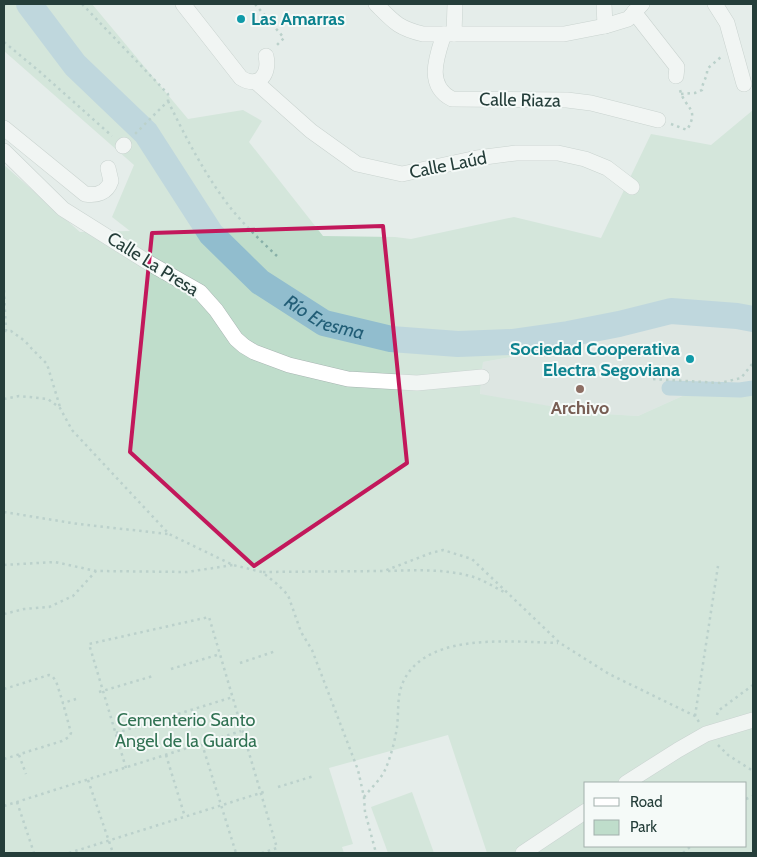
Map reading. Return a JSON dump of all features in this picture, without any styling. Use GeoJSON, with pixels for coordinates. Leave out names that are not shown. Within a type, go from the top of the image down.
{"type":"FeatureCollection","features":[{"type":"Feature","properties":{"kind":"street","name":"Calle Laúd"},"geometry":{"type":"LineString","coordinates":[[183,4],[241,78],[248,82],[256,82],[311,131],[357,164],[402,174],[516,152],[558,153],[586,159],[607,168],[632,188]]}},
{"type":"Feature","properties":{"kind":"street"},"geometry":{"type":"LineString","coordinates":[[376,4],[396,24],[411,31],[424,34],[564,34],[605,26],[628,18],[638,8],[677,67],[676,76]]}},
{"type":"Feature","properties":{"kind":"street","name":"Calle Riaza"},"geometry":{"type":"LineString","coordinates":[[455,4],[449,34],[437,55],[435,73],[436,82],[440,89],[452,99],[567,100],[591,103],[661,121]]}},
{"type":"Feature","properties":{"kind":"street"},"geometry":{"type":"LineString","coordinates":[[604,4],[605,26]]}},
{"type":"Feature","properties":{"kind":"street"},"geometry":{"type":"LineString","coordinates":[[715,4],[727,23],[744,84]]}},
{"type":"Feature","properties":{"kind":"street"},"geometry":{"type":"LineString","coordinates":[[256,82],[266,72],[268,66],[266,56]]}},
{"type":"Feature","properties":{"kind":"street"},"geometry":{"type":"LineString","coordinates":[[4,128],[86,194],[92,195],[106,190],[111,181],[108,168]]}},
{"type":"Feature","properties":{"kind":"street","name":"Calle La Presa"},"geometry":{"type":"LineString","coordinates":[[4,150],[63,209],[149,263],[200,292],[216,310],[236,339],[254,352],[289,365],[348,378],[417,383],[482,377]]}},
{"type":"Feature","properties":{"kind":"street"},"geometry":{"type":"LineString","coordinates":[[628,782],[678,750],[710,733],[753,720]]}},
{"type":"Feature","properties":{"kind":"street"},"geometry":{"type":"LineString","coordinates":[[523,853],[584,812]]}},
{"type":"Feature","properties":{"kind":"path"},"geometry":{"type":"LineString","coordinates":[[82,4],[168,94],[168,101],[201,165],[222,196],[252,232],[277,256]]}},
{"type":"Feature","properties":{"kind":"path"},"geometry":{"type":"LineString","coordinates":[[255,4],[284,38],[266,56]]}},
{"type":"Feature","properties":{"kind":"path"},"geometry":{"type":"LineString","coordinates":[[4,42],[124,145],[168,101]]}},
{"type":"Feature","properties":{"kind":"path"},"geometry":{"type":"LineString","coordinates":[[681,94],[695,93],[702,90],[702,84],[707,78],[708,69],[734,47]]}},
{"type":"Feature","properties":{"kind":"path"},"geometry":{"type":"LineString","coordinates":[[661,121],[687,130],[692,122],[692,110],[681,94],[676,76]]}},
{"type":"Feature","properties":{"kind":"path"},"geometry":{"type":"LineString","coordinates":[[4,290],[5,331],[11,331],[26,340],[46,364],[60,408],[72,430],[169,534]]}},
{"type":"Feature","properties":{"kind":"path"},"geometry":{"type":"LineString","coordinates":[[653,379],[720,383],[741,378],[753,363]]}},
{"type":"Feature","properties":{"kind":"path"},"geometry":{"type":"LineString","coordinates":[[4,399],[19,396],[48,399],[60,408]]}},
{"type":"Feature","properties":{"kind":"path"},"geometry":{"type":"LineString","coordinates":[[4,512],[78,524],[169,534],[233,565],[262,572],[410,570],[450,572],[472,576],[508,594]]}},
{"type":"Feature","properties":{"kind":"path"},"geometry":{"type":"LineString","coordinates":[[384,571],[443,550],[472,559],[560,643],[608,674],[695,716],[728,755],[753,771]]}},
{"type":"Feature","properties":{"kind":"path"},"geometry":{"type":"LineString","coordinates":[[4,565],[55,562],[96,571],[186,572],[233,565]]}},
{"type":"Feature","properties":{"kind":"path"},"geometry":{"type":"LineString","coordinates":[[695,716],[718,566]]}},
{"type":"Feature","properties":{"kind":"path"},"geometry":{"type":"LineString","coordinates":[[4,614],[24,609],[48,607],[73,596],[96,571]]}},
{"type":"Feature","properties":{"kind":"path"},"geometry":{"type":"LineString","coordinates":[[262,572],[288,595],[302,632],[312,650],[358,770],[365,812],[376,853]]}},
{"type":"Feature","properties":{"kind":"path"},"geometry":{"type":"LineString","coordinates":[[126,768],[89,644],[209,617],[233,696],[241,732],[277,848],[262,853]]}},
{"type":"Feature","properties":{"kind":"path"},"geometry":{"type":"LineString","coordinates":[[364,797],[385,770],[396,733],[400,692],[406,674],[426,655],[451,646],[502,641],[560,643]]}},
{"type":"Feature","properties":{"kind":"path"},"geometry":{"type":"LineString","coordinates":[[240,663],[276,651]]}},
{"type":"Feature","properties":{"kind":"path"},"geometry":{"type":"LineString","coordinates":[[171,669],[220,654]]}},
{"type":"Feature","properties":{"kind":"path"},"geometry":{"type":"LineString","coordinates":[[224,668],[228,667]]}},
{"type":"Feature","properties":{"kind":"path"},"geometry":{"type":"LineString","coordinates":[[4,689],[48,675],[52,676],[56,681],[71,733],[69,737],[62,741],[4,759]]}},
{"type":"Feature","properties":{"kind":"path"},"geometry":{"type":"LineString","coordinates":[[99,692],[153,676]]}},
{"type":"Feature","properties":{"kind":"path"},"geometry":{"type":"LineString","coordinates":[[710,733],[718,711],[753,685]]}},
{"type":"Feature","properties":{"kind":"path"},"geometry":{"type":"LineString","coordinates":[[116,733],[233,696]]}},
{"type":"Feature","properties":{"kind":"path"},"geometry":{"type":"LineString","coordinates":[[63,703],[76,699]]}},
{"type":"Feature","properties":{"kind":"path"},"geometry":{"type":"LineString","coordinates":[[4,806],[241,732]]}},
{"type":"Feature","properties":{"kind":"path"},"geometry":{"type":"LineString","coordinates":[[202,744],[236,853]]}},
{"type":"Feature","properties":{"kind":"path"},"geometry":{"type":"LineString","coordinates":[[19,754],[26,774]]}},
{"type":"Feature","properties":{"kind":"path"},"geometry":{"type":"LineString","coordinates":[[166,755],[185,816]]}},
{"type":"Feature","properties":{"kind":"path"},"geometry":{"type":"LineString","coordinates":[[278,787],[314,776]]}},
{"type":"Feature","properties":{"kind":"path"},"geometry":{"type":"LineString","coordinates":[[88,780],[113,853]]}},
{"type":"Feature","properties":{"kind":"path"},"geometry":{"type":"LineString","coordinates":[[69,853],[266,791]]}},
{"type":"Feature","properties":{"kind":"path"},"geometry":{"type":"LineString","coordinates":[[17,802],[34,853]]}},
{"type":"Feature","properties":{"kind":"highlighted area"},"geometry":{"type":"Polygon","coordinates":[[[383,226],[407,463],[254,566],[130,452],[152,233],[383,226]]]}},
{"type":"Feature","properties":{"kind":"shaded area"},"geometry":{"type":"Polygon","coordinates":[[[703,320],[753,324],[753,384],[689,393],[638,416],[590,413],[480,395],[483,362],[568,347],[603,337],[658,327],[659,322],[675,323],[703,320]]]}},
{"type":"Feature","properties":{"kind":"green space","name":"Cementerio Santo Angel de la Guarda"},"geometry":{"type":"Polygon","coordinates":[[[4,4],[92,4],[188,119],[243,110],[262,121],[249,142],[323,236],[411,239],[514,217],[601,238],[651,134],[711,145],[753,110],[753,324],[708,320],[659,322],[658,327],[603,337],[568,347],[483,362],[480,394],[590,413],[638,416],[689,393],[753,384],[753,853],[487,853],[448,735],[329,768],[353,844],[342,847],[344,853],[4,853],[4,165],[80,232],[130,231],[112,217],[134,165],[4,51],[4,4]]]}},
{"type":"Feature","properties":{"kind":"green space"},"geometry":{"type":"Polygon","coordinates":[[[412,792],[434,853],[388,853],[371,807],[412,792]]]}},
{"type":"Feature","properties":{"kind":"waterway","name":"Río Eresma"},"geometry":{"type":"LineString","coordinates":[[29,4],[75,65],[146,133],[211,234],[260,282],[324,323],[391,339],[458,344],[512,342],[568,334],[671,311],[753,319]]}},
{"type":"Feature","properties":{"kind":"waterway"},"geometry":{"type":"LineString","coordinates":[[669,388],[740,390],[753,388]]}},
{"type":"Feature","properties":{"kind":"place","name":"Las Amarras"},"geometry":{"type":"Point","coordinates":[241,19]}},
{"type":"Feature","properties":{"kind":"place","name":"Sociedad Cooperativa Electra Segoviana"},"geometry":{"type":"Point","coordinates":[690,359]}},
{"type":"Feature","properties":{"kind":"place","name":"Archivo"},"geometry":{"type":"Point","coordinates":[580,389]}}]}
